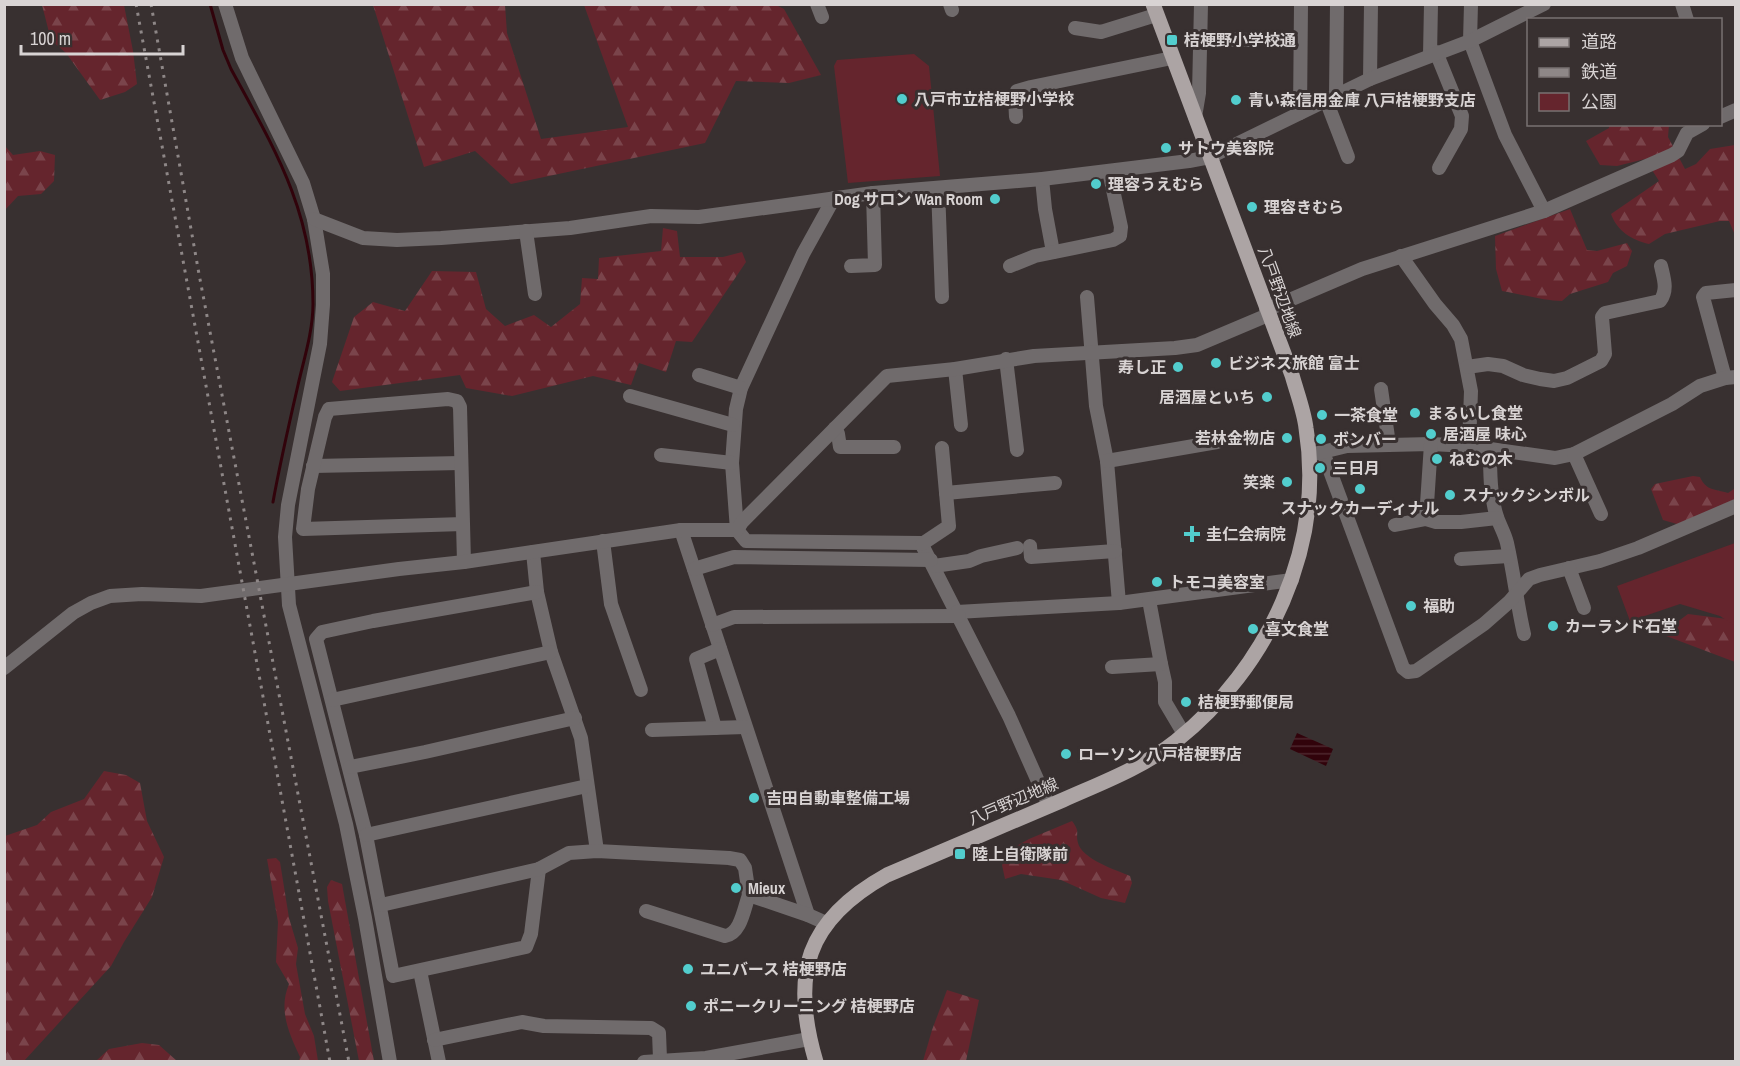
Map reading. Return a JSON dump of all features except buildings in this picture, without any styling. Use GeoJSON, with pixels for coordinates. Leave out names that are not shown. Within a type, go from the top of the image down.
{"type":"FeatureCollection","features":[{"type":"Feature","properties":{"kind":"main road","name":"八戸野辺地線"},"geometry":{"type":"LineString","coordinates":[[816,1062],[809,1039],[805,1010],[808,964],[826,923],[840,907],[861,890],[887,875],[1132,769],[1175,742],[1209,711],[1249,665],[1280,610],[1292,580],[1305,530],[1316,453],[1292,375],[1154,10]]}},
{"type":"Feature","properties":{"kind":"street"},"geometry":{"type":"LineString","coordinates":[[225,4],[242,58],[303,183],[314,219],[323,274],[320,344],[288,505],[285,537],[286,586],[346,824],[390,1062]]}},
{"type":"Feature","properties":{"kind":"street"},"geometry":{"type":"LineString","coordinates":[[1195,117],[1199,93],[1201,4]]}},
{"type":"Feature","properties":{"kind":"street"},"geometry":{"type":"LineString","coordinates":[[1300,113],[1301,4]]}},
{"type":"Feature","properties":{"kind":"street"},"geometry":{"type":"LineString","coordinates":[[1337,4],[1331,98],[1348,157]]}},
{"type":"Feature","properties":{"kind":"street"},"geometry":{"type":"LineString","coordinates":[[1370,79],[1371,4]]}},
{"type":"Feature","properties":{"kind":"street"},"geometry":{"type":"LineString","coordinates":[[1431,4],[1433,54],[1462,116],[1461,129],[1439,168]]}},
{"type":"Feature","properties":{"kind":"street"},"geometry":{"type":"LineString","coordinates":[[1471,4],[1470,41],[1505,135],[1544,211]]}},
{"type":"Feature","properties":{"kind":"street"},"geometry":{"type":"LineString","coordinates":[[314,219],[363,238],[397,240],[570,228],[651,216],[699,217],[873,193],[1042,179],[1210,157],[1370,79],[1470,41],[1523,10],[1544,4]]}},
{"type":"Feature","properties":{"kind":"street"},"geometry":{"type":"LineString","coordinates":[[1075,28],[1101,32],[1154,10]]}},
{"type":"Feature","properties":{"kind":"street"},"geometry":{"type":"LineString","coordinates":[[1200,39],[1253,40]]}},
{"type":"Feature","properties":{"kind":"street"},"geometry":{"type":"LineString","coordinates":[[1016,117],[1017,91],[1172,58]]}},
{"type":"Feature","properties":{"kind":"street"},"geometry":{"type":"LineString","coordinates":[[1722,116],[1736,110]]}},
{"type":"Feature","properties":{"kind":"street"},"geometry":{"type":"LineString","coordinates":[[737,530],[742,522],[887,376],[955,369],[1006,359],[1197,345],[1362,268],[1544,211],[1672,155],[1678,150],[1687,133],[1699,126]]}},
{"type":"Feature","properties":{"kind":"street"},"geometry":{"type":"LineString","coordinates":[[1010,266],[1035,256],[1113,240],[1120,236],[1109,171]]}},
{"type":"Feature","properties":{"kind":"street"},"geometry":{"type":"LineString","coordinates":[[1042,179],[1053,252]]}},
{"type":"Feature","properties":{"kind":"street"},"geometry":{"type":"LineString","coordinates":[[938,188],[942,297]]}},
{"type":"Feature","properties":{"kind":"street"},"geometry":{"type":"LineString","coordinates":[[851,266],[875,265],[873,193]]}},
{"type":"Feature","properties":{"kind":"street"},"geometry":{"type":"LineString","coordinates":[[834,198],[804,254],[741,388],[734,425],[732,463],[737,530],[746,541],[922,544],[949,526],[942,448]]}},
{"type":"Feature","properties":{"kind":"street"},"geometry":{"type":"LineString","coordinates":[[526,231],[535,294]]}},
{"type":"Feature","properties":{"kind":"street"},"geometry":{"type":"LineString","coordinates":[[1401,256],[1461,339],[1471,391],[1469,446]]}},
{"type":"Feature","properties":{"kind":"street"},"geometry":{"type":"LineString","coordinates":[[1467,367],[1488,364],[1503,366],[1523,375],[1554,381],[1567,378],[1601,361],[1605,354],[1602,317],[1605,313],[1660,301],[1664,295],[1665,283],[1662,266]]}},
{"type":"Feature","properties":{"kind":"street"},"geometry":{"type":"LineString","coordinates":[[1736,290],[1706,293],[1703,297],[1730,378],[1700,386],[1672,404],[1574,454],[1546,458],[1490,448],[1431,444],[1347,446],[1316,453],[1403,668],[1408,672],[1416,671],[1484,624],[1509,602],[1529,579],[1600,561],[1638,548],[1736,507]]}},
{"type":"Feature","properties":{"kind":"street"},"geometry":{"type":"LineString","coordinates":[[1087,297],[1096,406],[1107,461],[1119,603]]}},
{"type":"Feature","properties":{"kind":"street"},"geometry":{"type":"LineString","coordinates":[[1006,359],[1017,450]]}},
{"type":"Feature","properties":{"kind":"street"},"geometry":{"type":"LineString","coordinates":[[955,369],[961,425]]}},
{"type":"Feature","properties":{"kind":"street"},"geometry":{"type":"LineString","coordinates":[[699,375],[741,388]]}},
{"type":"Feature","properties":{"kind":"street"},"geometry":{"type":"LineString","coordinates":[[1381,389],[1389,444]]}},
{"type":"Feature","properties":{"kind":"street"},"geometry":{"type":"LineString","coordinates":[[630,396],[734,425]]}},
{"type":"Feature","properties":{"kind":"street"},"geometry":{"type":"LineString","coordinates":[[463,524],[303,529],[308,489],[328,409],[448,399],[457,401],[460,407],[464,562]]}},
{"type":"Feature","properties":{"kind":"street"},"geometry":{"type":"LineString","coordinates":[[835,428],[840,447],[894,447]]}},
{"type":"Feature","properties":{"kind":"street"},"geometry":{"type":"LineString","coordinates":[[1107,461],[1217,442]]}},
{"type":"Feature","properties":{"kind":"street"},"geometry":{"type":"LineString","coordinates":[[1426,519],[1431,444]]}},
{"type":"Feature","properties":{"kind":"street"},"geometry":{"type":"LineString","coordinates":[[1490,448],[1490,475],[1497,518],[1509,556],[1524,634]]}},
{"type":"Feature","properties":{"kind":"street"},"geometry":{"type":"LineString","coordinates":[[1574,454],[1601,514]]}},
{"type":"Feature","properties":{"kind":"street"},"geometry":{"type":"LineString","coordinates":[[661,455],[732,463]]}},
{"type":"Feature","properties":{"kind":"street"},"geometry":{"type":"LineString","coordinates":[[313,466],[461,463]]}},
{"type":"Feature","properties":{"kind":"street"},"geometry":{"type":"LineString","coordinates":[[946,493],[1055,483]]}},
{"type":"Feature","properties":{"kind":"street"},"geometry":{"type":"LineString","coordinates":[[1395,525],[1426,519],[1436,522],[1461,522],[1497,518]]}},
{"type":"Feature","properties":{"kind":"street"},"geometry":{"type":"LineString","coordinates":[[4,668],[73,613],[110,596],[142,594],[201,596],[464,562],[681,530],[737,530]]}},
{"type":"Feature","properties":{"kind":"street"},"geometry":{"type":"LineString","coordinates":[[681,530],[808,915]]}},
{"type":"Feature","properties":{"kind":"street"},"geometry":{"type":"LineString","coordinates":[[603,541],[611,604],[641,690]]}},
{"type":"Feature","properties":{"kind":"street"},"geometry":{"type":"LineString","coordinates":[[922,544],[1009,716],[1048,806]]}},
{"type":"Feature","properties":{"kind":"street"},"geometry":{"type":"LineString","coordinates":[[694,569],[734,557],[933,563],[969,561],[981,556],[1023,547],[1031,557],[1115,551]]}},
{"type":"Feature","properties":{"kind":"street"},"geometry":{"type":"LineString","coordinates":[[533,552],[537,592],[551,652],[581,738],[597,851]]}},
{"type":"Feature","properties":{"kind":"street"},"geometry":{"type":"LineString","coordinates":[[1461,559],[1509,556]]}},
{"type":"Feature","properties":{"kind":"street"},"geometry":{"type":"LineString","coordinates":[[1569,568],[1584,608]]}},
{"type":"Feature","properties":{"kind":"street"},"geometry":{"type":"LineString","coordinates":[[712,625],[734,617],[958,614],[1119,603],[1292,580]]}},
{"type":"Feature","properties":{"kind":"street"},"geometry":{"type":"LineString","coordinates":[[537,592],[432,609],[322,632],[316,639],[366,835],[393,976],[526,947],[531,933],[539,869]]}},
{"type":"Feature","properties":{"kind":"street"},"geometry":{"type":"LineString","coordinates":[[1149,600],[1165,682],[1165,702],[1184,734]]}},
{"type":"Feature","properties":{"kind":"street"},"geometry":{"type":"LineString","coordinates":[[715,728],[696,659],[720,649]]}},
{"type":"Feature","properties":{"kind":"street"},"geometry":{"type":"LineString","coordinates":[[332,700],[551,652]]}},
{"type":"Feature","properties":{"kind":"street"},"geometry":{"type":"LineString","coordinates":[[1112,667],[1161,664]]}},
{"type":"Feature","properties":{"kind":"street"},"geometry":{"type":"LineString","coordinates":[[350,767],[575,718]]}},
{"type":"Feature","properties":{"kind":"street"},"geometry":{"type":"LineString","coordinates":[[652,730],[745,727]]}},
{"type":"Feature","properties":{"kind":"street"},"geometry":{"type":"LineString","coordinates":[[366,835],[587,786]]}},
{"type":"Feature","properties":{"kind":"street"},"geometry":{"type":"LineString","coordinates":[[381,905],[539,869],[569,853],[597,851],[729,858],[740,860],[745,867],[749,895],[736,930],[731,935],[725,936],[646,911]]}},
{"type":"Feature","properties":{"kind":"street"},"geometry":{"type":"LineString","coordinates":[[749,895],[826,923]]}},
{"type":"Feature","properties":{"kind":"street"},"geometry":{"type":"LineString","coordinates":[[420,971],[439,1062]]}},
{"type":"Feature","properties":{"kind":"street"},"geometry":{"type":"LineString","coordinates":[[434,1040],[522,1022],[552,1026],[651,1028],[659,1033],[660,1059]]}},
{"type":"Feature","properties":{"kind":"street"},"geometry":{"type":"LineString","coordinates":[[644,1062],[660,1059],[706,1058],[809,1039]]}},
{"type":"Feature","properties":{"kind":"green space"},"geometry":{"type":"Polygon","coordinates":[[[42,5],[124,5],[137,84],[125,92],[100,100],[66,53],[51,40],[42,5]]]}},
{"type":"Feature","properties":{"kind":"green space"},"geometry":{"type":"Polygon","coordinates":[[[373,5],[505,5],[507,33],[541,139],[628,127],[584,5],[776,5],[784,9],[821,75],[789,83],[736,81],[705,143],[511,184],[475,151],[424,167],[373,5]]]}},
{"type":"Feature","properties":{"kind":"green space"},"geometry":{"type":"Polygon","coordinates":[[[914,54],[929,66],[940,176],[848,183],[834,66],[837,60],[914,54]]]}},
{"type":"Feature","properties":{"kind":"green space"},"geometry":{"type":"Polygon","coordinates":[[[1609,126],[1669,126],[1668,137],[1685,169],[1696,164],[1710,149],[1735,145],[1735,235],[1729,221],[1665,234],[1649,244],[1621,230],[1611,214],[1659,181],[1645,159],[1617,166],[1600,165],[1586,141],[1609,126]]]}},
{"type":"Feature","properties":{"kind":"green space"},"geometry":{"type":"Polygon","coordinates":[[[5,146],[13,155],[40,151],[55,155],[54,181],[41,194],[18,196],[5,210],[5,146]]]}},
{"type":"Feature","properties":{"kind":"green space"},"geometry":{"type":"Polygon","coordinates":[[[1570,209],[1587,250],[1597,251],[1627,243],[1632,251],[1627,266],[1613,273],[1608,282],[1570,294],[1562,301],[1502,291],[1496,269],[1495,236],[1570,209]]]}},
{"type":"Feature","properties":{"kind":"green space"},"geometry":{"type":"Polygon","coordinates":[[[663,228],[677,231],[680,257],[723,257],[742,252],[746,262],[692,342],[676,341],[666,372],[639,363],[631,385],[593,376],[512,396],[466,388],[460,375],[340,391],[332,382],[354,317],[373,302],[405,311],[432,271],[476,272],[486,309],[505,326],[534,315],[551,327],[580,304],[582,278],[598,279],[599,258],[661,251],[663,228]]]}},
{"type":"Feature","properties":{"kind":"green space"},"geometry":{"type":"Polygon","coordinates":[[[1693,476],[1700,477],[1708,487],[1728,493],[1734,489],[1735,485],[1735,502],[1727,507],[1677,524],[1663,520],[1651,489],[1655,484],[1693,476]]]}},
{"type":"Feature","properties":{"kind":"green space"},"geometry":{"type":"Polygon","coordinates":[[[1735,543],[1735,626],[1720,616],[1680,604],[1630,621],[1617,586],[1735,543]]]}},
{"type":"Feature","properties":{"kind":"green space"},"geometry":{"type":"Polygon","coordinates":[[[1688,614],[1735,620],[1735,662],[1661,634],[1688,614]]]}},
{"type":"Feature","properties":{"kind":"green space"},"geometry":{"type":"Polygon","coordinates":[[[104,771],[126,775],[140,783],[147,821],[164,857],[152,897],[111,966],[24,1061],[5,1061],[5,836],[37,825],[51,812],[84,799],[104,771]]]}},
{"type":"Feature","properties":{"kind":"green space"},"geometry":{"type":"Polygon","coordinates":[[[1072,821],[1077,830],[1078,843],[1086,854],[1130,876],[1132,883],[1125,903],[1101,898],[1061,880],[1021,874],[1005,879],[1002,865],[1013,848],[1072,821]]]}},
{"type":"Feature","properties":{"kind":"green space"},"geometry":{"type":"Polygon","coordinates":[[[276,858],[280,862],[289,918],[298,948],[296,964],[305,1014],[314,1036],[318,1061],[299,1061],[300,1057],[286,1021],[285,1003],[289,984],[276,962],[278,922],[267,859],[276,858]]]}},
{"type":"Feature","properties":{"kind":"green space"},"geometry":{"type":"Polygon","coordinates":[[[331,880],[342,884],[374,1061],[359,1061],[328,901],[327,887],[331,880]]]}},
{"type":"Feature","properties":{"kind":"green space"},"geometry":{"type":"Polygon","coordinates":[[[947,990],[979,1000],[966,1061],[923,1061],[932,1030],[947,990]]]}},
{"type":"Feature","properties":{"kind":"green space"},"geometry":{"type":"Polygon","coordinates":[[[142,1043],[159,1045],[177,1061],[96,1061],[109,1049],[142,1043]]]}},
{"type":"Feature","properties":{"kind":"shaded area"},"geometry":{"type":"Polygon","coordinates":[[[1297,733],[1333,749],[1326,766],[1290,749],[1297,733]]]}},
{"type":"Feature","properties":{"kind":"waterway"},"geometry":{"type":"LineString","coordinates":[[210,4],[231,69],[288,181],[306,239],[311,270],[313,314],[310,335],[273,502]]}},
{"type":"Feature","properties":{"kind":"railway"},"geometry":{"type":"LineString","coordinates":[[136,4],[330,1062]]}},
{"type":"Feature","properties":{"kind":"railway"},"geometry":{"type":"LineString","coordinates":[[151,4],[199,274],[349,1062]]}},
{"type":"Feature","properties":{"kind":"place","name":"桔梗野小学校通"},"geometry":{"type":"Point","coordinates":[1172,40]}},
{"type":"Feature","properties":{"kind":"place","name":"八戸市立桔梗野小学校"},"geometry":{"type":"Point","coordinates":[902,99]}},
{"type":"Feature","properties":{"kind":"place","name":"青い森信用金庫 八戸桔梗野支店"},"geometry":{"type":"Point","coordinates":[1236,100]}},
{"type":"Feature","properties":{"kind":"place","name":"サトウ美容院"},"geometry":{"type":"Point","coordinates":[1166,148]}},
{"type":"Feature","properties":{"kind":"place","name":"理容うえむら"},"geometry":{"type":"Point","coordinates":[1096,184]}},
{"type":"Feature","properties":{"kind":"place","name":"Dog サロン Wan Room"},"geometry":{"type":"Point","coordinates":[995,199]}},
{"type":"Feature","properties":{"kind":"place","name":"理容きむら"},"geometry":{"type":"Point","coordinates":[1252,207]}},
{"type":"Feature","properties":{"kind":"place","name":"ビジネス旅館 富士"},"geometry":{"type":"Point","coordinates":[1216,363]}},
{"type":"Feature","properties":{"kind":"place","name":"寿し正"},"geometry":{"type":"Point","coordinates":[1178,367]}},
{"type":"Feature","properties":{"kind":"place","name":"居酒屋といち"},"geometry":{"type":"Point","coordinates":[1267,397]}},
{"type":"Feature","properties":{"kind":"place","name":"まるいし食堂"},"geometry":{"type":"Point","coordinates":[1415,413]}},
{"type":"Feature","properties":{"kind":"place","name":"一茶食堂"},"geometry":{"type":"Point","coordinates":[1322,415]}},
{"type":"Feature","properties":{"kind":"place","name":"居酒屋 味心"},"geometry":{"type":"Point","coordinates":[1431,434]}},
{"type":"Feature","properties":{"kind":"place","name":"若林金物店"},"geometry":{"type":"Point","coordinates":[1287,438]}},
{"type":"Feature","properties":{"kind":"place","name":"ボンバー"},"geometry":{"type":"Point","coordinates":[1321,439]}},
{"type":"Feature","properties":{"kind":"place","name":"ねむの木"},"geometry":{"type":"Point","coordinates":[1437,459]}},
{"type":"Feature","properties":{"kind":"place","name":"三日月"},"geometry":{"type":"Point","coordinates":[1320,468]}},
{"type":"Feature","properties":{"kind":"place","name":"笑楽"},"geometry":{"type":"Point","coordinates":[1287,482]}},
{"type":"Feature","properties":{"kind":"place","name":"スナックカーディナル"},"geometry":{"type":"Point","coordinates":[1360,489]}},
{"type":"Feature","properties":{"kind":"place","name":"スナックシンボル"},"geometry":{"type":"Point","coordinates":[1450,495]}},
{"type":"Feature","properties":{"kind":"place","name":"圭仁会病院"},"geometry":{"type":"Point","coordinates":[1192,534]}},
{"type":"Feature","properties":{"kind":"place","name":"トモコ美容室"},"geometry":{"type":"Point","coordinates":[1157,582]}},
{"type":"Feature","properties":{"kind":"place","name":"福助"},"geometry":{"type":"Point","coordinates":[1411,606]}},
{"type":"Feature","properties":{"kind":"place","name":"カーランド石堂"},"geometry":{"type":"Point","coordinates":[1553,626]}},
{"type":"Feature","properties":{"kind":"place","name":"喜文食堂"},"geometry":{"type":"Point","coordinates":[1253,629]}},
{"type":"Feature","properties":{"kind":"place","name":"桔梗野郵便局"},"geometry":{"type":"Point","coordinates":[1186,702]}},
{"type":"Feature","properties":{"kind":"place","name":"ローソン 八戸桔梗野店"},"geometry":{"type":"Point","coordinates":[1066,754]}},
{"type":"Feature","properties":{"kind":"place","name":"吉田自動車整備工場"},"geometry":{"type":"Point","coordinates":[754,798]}},
{"type":"Feature","properties":{"kind":"place","name":"陸上自衛隊前"},"geometry":{"type":"Point","coordinates":[960,854]}},
{"type":"Feature","properties":{"kind":"place","name":"Mieux"},"geometry":{"type":"Point","coordinates":[736,888]}},
{"type":"Feature","properties":{"kind":"place","name":"ユニバース 桔梗野店"},"geometry":{"type":"Point","coordinates":[688,969]}},
{"type":"Feature","properties":{"kind":"place","name":"ポニークリーニング 桔梗野店"},"geometry":{"type":"Point","coordinates":[691,1006]}}]}
